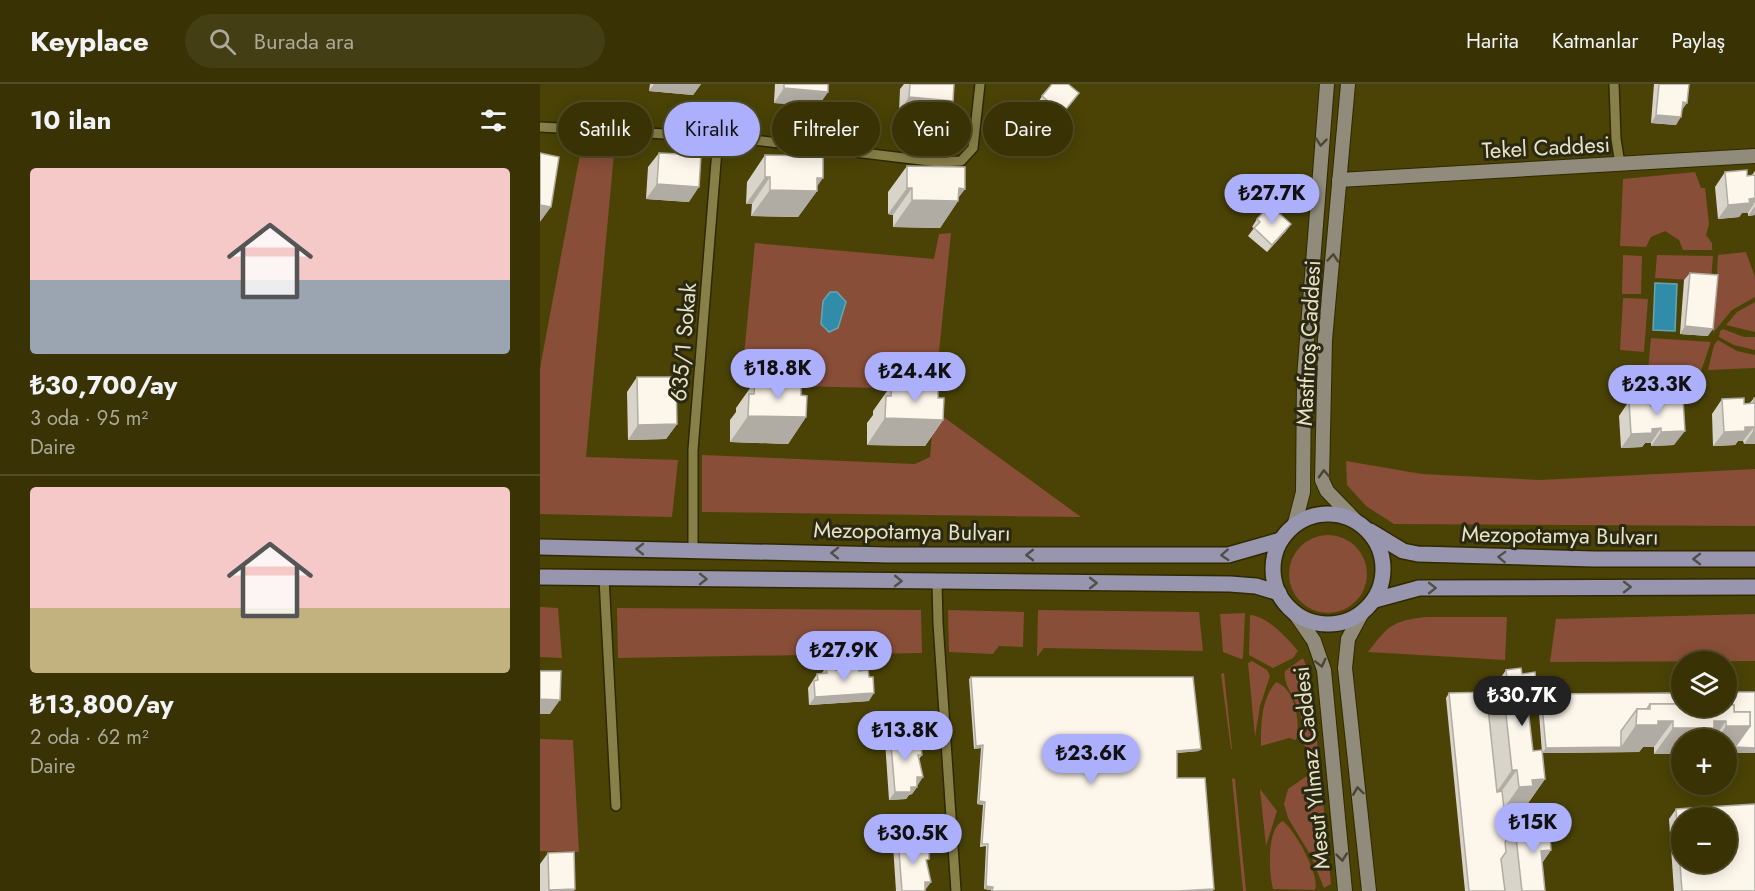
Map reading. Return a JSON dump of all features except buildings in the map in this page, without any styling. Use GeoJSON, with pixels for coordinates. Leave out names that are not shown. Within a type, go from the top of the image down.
{"type":"FeatureCollection","features":[{"type":"Feature","properties":{"kind":"main road","name":"Mastfıroş Caddesi"},"geometry":{"type":"LineString","coordinates":[[1295,524],[1303,492],[1304,378],[1327,84]]}},
{"type":"Feature","properties":{"kind":"main road","name":"Mastfıroş Caddesi"},"geometry":{"type":"LineString","coordinates":[[1348,84],[1325,340],[1322,480],[1327,491],[1355,520]]}},
{"type":"Feature","properties":{"kind":"main road","name":"Tekel Caddesi"},"geometry":{"type":"LineString","coordinates":[[1340,180],[1755,156]]}},
{"type":"Feature","properties":{"kind":"main road"},"geometry":{"type":"LineString","coordinates":[[1325,513],[1340,514],[1355,520],[1370,531],[1380,547],[1384,565],[1382,583],[1375,600],[1362,613],[1346,621],[1328,624],[1310,621],[1294,612],[1279,593],[1272,566],[1281,540],[1295,524],[1309,516],[1325,513]]}},
{"type":"Feature","properties":{"kind":"main road","name":"Mezopotamya Bulvarı"},"geometry":{"type":"LineString","coordinates":[[1370,531],[1403,551],[1418,554],[1594,559],[1755,558]]}},
{"type":"Feature","properties":{"kind":"main road","name":"Mezopotamya Bulvarı"},"geometry":{"type":"LineString","coordinates":[[540,547],[888,555],[1228,555],[1281,540]]}},
{"type":"Feature","properties":{"kind":"main road"},"geometry":{"type":"LineString","coordinates":[[540,577],[1230,584],[1256,586],[1279,593]]}},
{"type":"Feature","properties":{"kind":"main road"},"geometry":{"type":"LineString","coordinates":[[1375,600],[1419,588],[1755,587]]}},
{"type":"Feature","properties":{"kind":"main road","name":"Mesut Yılmaz Caddesi"},"geometry":{"type":"LineString","coordinates":[[1294,612],[1314,641],[1324,670],[1345,891]]}},
{"type":"Feature","properties":{"kind":"main road","name":"Mesut Yılmaz Caddesi"},"geometry":{"type":"LineString","coordinates":[[1362,613],[1348,639],[1345,668],[1369,891]]}},
{"type":"Feature","properties":{"kind":"street"},"geometry":{"type":"LineString","coordinates":[[760,142],[938,162],[962,161],[973,147],[980,84]]}},
{"type":"Feature","properties":{"kind":"street"},"geometry":{"type":"LineString","coordinates":[[1614,84],[1616,139],[1620,164]]}},
{"type":"Feature","properties":{"kind":"street"},"geometry":{"type":"LineString","coordinates":[[540,127],[664,134]]}},
{"type":"Feature","properties":{"kind":"street","name":"635/1 Sokak"},"geometry":{"type":"LineString","coordinates":[[693,550],[693,450],[716,156]]}},
{"type":"Feature","properties":{"kind":"street"},"geometry":{"type":"LineString","coordinates":[[604,578],[616,806]]}},
{"type":"Feature","properties":{"kind":"street"},"geometry":{"type":"LineString","coordinates":[[937,582],[956,891]]}},
{"type":"Feature","properties":{"kind":"shaded area"},"geometry":{"type":"Polygon","coordinates":[[[580,156],[614,156],[586,457],[678,460],[672,517],[540,514],[540,368],[580,156]]]}},
{"type":"Feature","properties":{"kind":"shaded area"},"geometry":{"type":"Polygon","coordinates":[[[1695,172],[1701,188],[1705,188],[1709,224],[1706,235],[1712,243],[1712,250],[1683,250],[1679,240],[1665,231],[1651,237],[1646,247],[1620,246],[1623,179],[1695,172]]]}},
{"type":"Feature","properties":{"kind":"shaded area"},"geometry":{"type":"Polygon","coordinates":[[[951,233],[934,402],[921,389],[748,385],[742,375],[755,243],[934,259],[939,234],[951,233]]]}},
{"type":"Feature","properties":{"kind":"shaded area"},"geometry":{"type":"Polygon","coordinates":[[[1746,252],[1755,277],[1755,297],[1732,310],[1713,333],[1718,255],[1746,252]]]}},
{"type":"Feature","properties":{"kind":"shaded area"},"geometry":{"type":"Polygon","coordinates":[[[1623,255],[1642,256],[1641,294],[1622,294],[1623,255]]]}},
{"type":"Feature","properties":{"kind":"shaded area"},"geometry":{"type":"Polygon","coordinates":[[[1657,255],[1713,256],[1711,281],[1655,278],[1657,255]]]}},
{"type":"Feature","properties":{"kind":"shaded area"},"geometry":{"type":"Polygon","coordinates":[[[1623,298],[1648,299],[1644,352],[1620,350],[1623,298]]]}},
{"type":"Feature","properties":{"kind":"shaded area"},"geometry":{"type":"Polygon","coordinates":[[[1755,302],[1755,332],[1726,325],[1737,312],[1755,302]]]}},
{"type":"Feature","properties":{"kind":"shaded area"},"geometry":{"type":"Polygon","coordinates":[[[1723,329],[1744,337],[1755,337],[1755,350],[1734,345],[1719,337],[1723,329]]]}},
{"type":"Feature","properties":{"kind":"shaded area"},"geometry":{"type":"Polygon","coordinates":[[[1651,338],[1711,342],[1701,371],[1648,371],[1651,338]]]}},
{"type":"Feature","properties":{"kind":"shaded area"},"geometry":{"type":"Polygon","coordinates":[[[1718,340],[1737,351],[1755,355],[1755,368],[1708,370],[1714,345],[1718,340]]]}},
{"type":"Feature","properties":{"kind":"shaded area"},"geometry":{"type":"Polygon","coordinates":[[[934,410],[1081,517],[702,512],[702,455],[915,464],[930,457],[934,410]]]}},
{"type":"Feature","properties":{"kind":"shaded area"},"geometry":{"type":"Polygon","coordinates":[[[1346,461],[1422,474],[1540,480],[1755,469],[1755,526],[1394,524],[1366,506],[1347,485],[1346,461]]]}},
{"type":"Feature","properties":{"kind":"shaded area"},"geometry":{"type":"Polygon","coordinates":[[[1328,535],[1343,538],[1360,552],[1367,574],[1364,589],[1350,606],[1328,613],[1313,610],[1296,596],[1289,574],[1292,559],[1306,542],[1328,535]]]}},
{"type":"Feature","properties":{"kind":"shaded area"},"geometry":{"type":"Polygon","coordinates":[[[540,607],[558,608],[562,658],[540,657],[540,607]]]}},
{"type":"Feature","properties":{"kind":"shaded area"},"geometry":{"type":"Polygon","coordinates":[[[617,608],[921,610],[922,653],[618,658],[617,608]]]}},
{"type":"Feature","properties":{"kind":"shaded area"},"geometry":{"type":"Polygon","coordinates":[[[948,610],[1024,612],[1023,647],[999,646],[993,654],[949,652],[948,610]]]}},
{"type":"Feature","properties":{"kind":"shaded area"},"geometry":{"type":"Polygon","coordinates":[[[1038,610],[1199,612],[1203,651],[1044,648],[1037,657],[1038,610]]]}},
{"type":"Feature","properties":{"kind":"shaded area"},"geometry":{"type":"Polygon","coordinates":[[[1245,613],[1243,658],[1241,659],[1223,652],[1220,614],[1245,613]]]}},
{"type":"Feature","properties":{"kind":"shaded area"},"geometry":{"type":"Polygon","coordinates":[[[1755,614],[1755,661],[1737,661],[1737,651],[1671,651],[1671,661],[1550,662],[1556,619],[1755,614]]]}},
{"type":"Feature","properties":{"kind":"shaded area"},"geometry":{"type":"Polygon","coordinates":[[[1250,615],[1270,623],[1282,634],[1298,651],[1293,658],[1273,668],[1249,655],[1250,615]]]}},
{"type":"Feature","properties":{"kind":"shaded area"},"geometry":{"type":"Polygon","coordinates":[[[1426,617],[1507,617],[1505,660],[1368,652],[1392,626],[1406,620],[1426,617]]]}},
{"type":"Feature","properties":{"kind":"shaded area"},"geometry":{"type":"Polygon","coordinates":[[[1303,658],[1309,673],[1318,749],[1309,750],[1301,742],[1302,720],[1285,678],[1285,671],[1303,658]]]}},
{"type":"Feature","properties":{"kind":"shaded area"},"geometry":{"type":"Polygon","coordinates":[[[1252,661],[1267,670],[1270,676],[1260,706],[1255,737],[1248,663],[1252,661]]]}},
{"type":"Feature","properties":{"kind":"shaded area"},"geometry":{"type":"Polygon","coordinates":[[[1224,673],[1232,749],[1221,674],[1224,673]]]}},
{"type":"Feature","properties":{"kind":"shaded area"},"geometry":{"type":"Polygon","coordinates":[[[1276,682],[1282,685],[1291,697],[1298,721],[1297,736],[1296,740],[1289,738],[1261,746],[1265,704],[1276,682]]]}},
{"type":"Feature","properties":{"kind":"shaded area"},"geometry":{"type":"Polygon","coordinates":[[[540,739],[573,740],[579,852],[540,851],[540,739]]]}},
{"type":"Feature","properties":{"kind":"shaded area"},"geometry":{"type":"Polygon","coordinates":[[[1320,770],[1331,884],[1324,888],[1311,856],[1288,818],[1284,804],[1288,789],[1314,771],[1320,770]]]}},
{"type":"Feature","properties":{"kind":"shaded area"},"geometry":{"type":"Polygon","coordinates":[[[1232,778],[1235,779],[1246,891],[1243,891],[1232,778]]]}},
{"type":"Feature","properties":{"kind":"shaded area"},"geometry":{"type":"Polygon","coordinates":[[[1260,789],[1277,811],[1266,846],[1260,789]]]}},
{"type":"Feature","properties":{"kind":"shaded area"},"geometry":{"type":"Polygon","coordinates":[[[1283,821],[1306,854],[1314,874],[1315,890],[1273,889],[1270,873],[1271,842],[1278,825],[1283,821]]]}},
{"type":"Feature","properties":{"kind":"water"},"geometry":{"type":"Polygon","coordinates":[[[1655,283],[1677,284],[1675,331],[1653,330],[1655,283]]]}},
{"type":"Feature","properties":{"kind":"water"},"geometry":{"type":"Polygon","coordinates":[[[830,292],[837,292],[846,302],[838,328],[829,332],[821,324],[823,301],[830,292]]]}}]}
